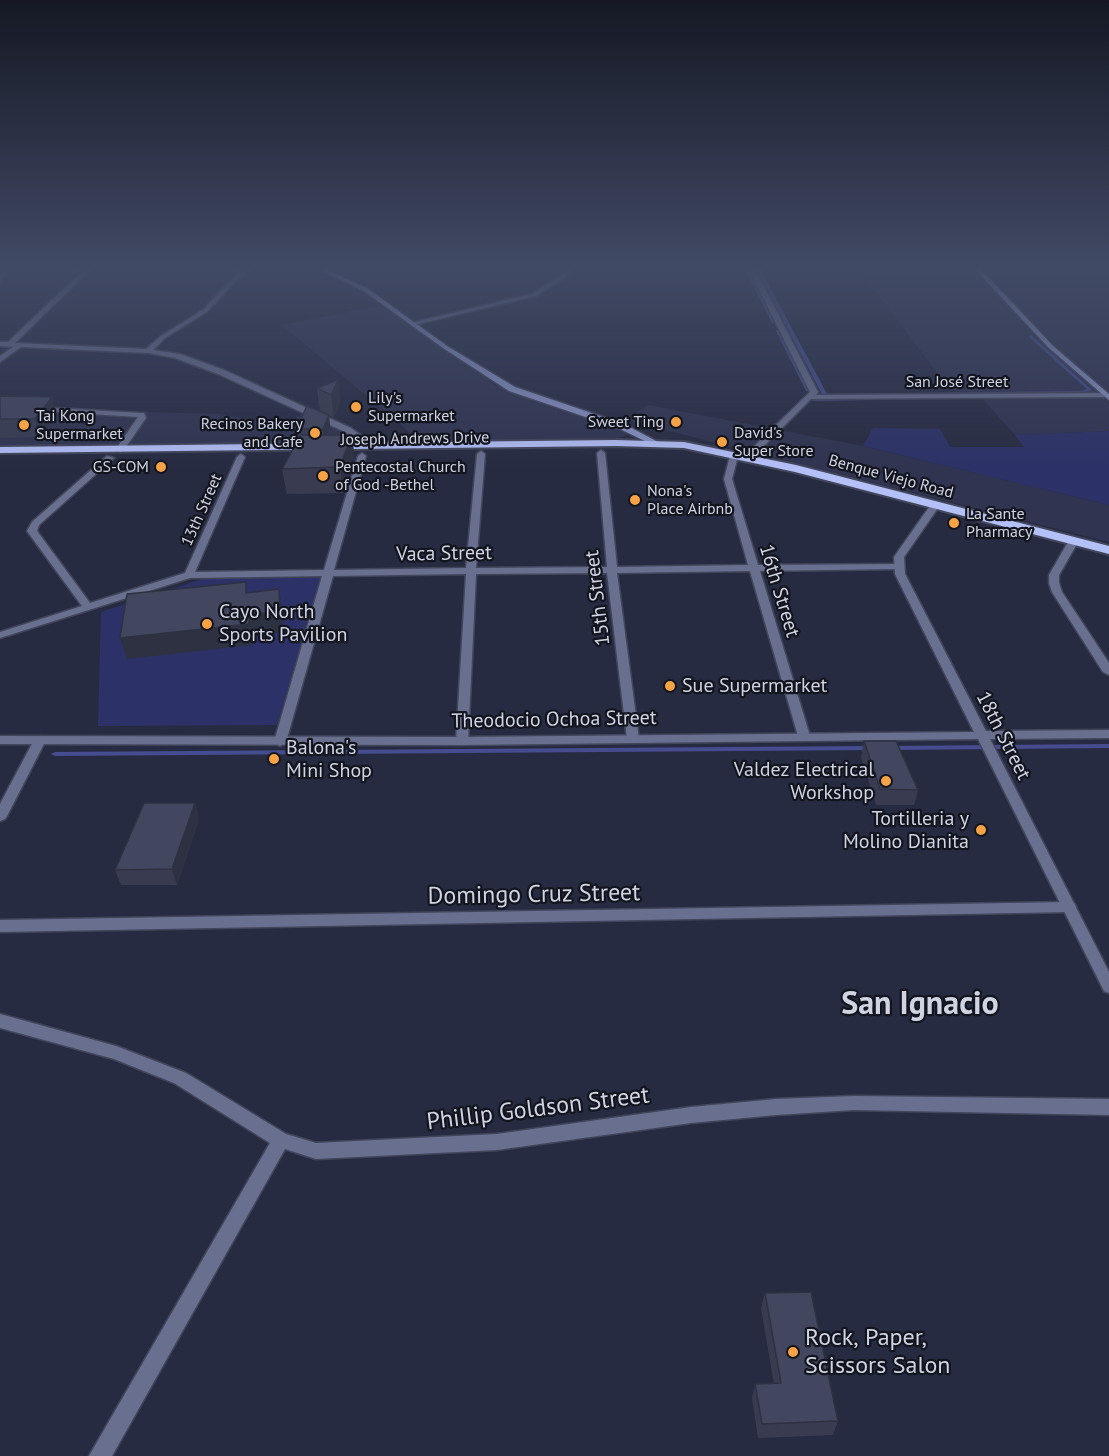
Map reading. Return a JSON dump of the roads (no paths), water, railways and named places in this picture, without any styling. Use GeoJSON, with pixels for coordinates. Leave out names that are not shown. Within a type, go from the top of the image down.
{"type":"FeatureCollection","features":[{"type":"Feature","properties":{"kind":"highway","name":"Joseph Andrews Drive"},"geometry":{"type":"LineString","coordinates":[[0,459],[241,457],[363,451],[656,443]]}},
{"type":"Feature","properties":{"kind":"highway","name":"Benque Viejo Road"},"geometry":{"type":"LineString","coordinates":[[656,443],[690,446],[734,456],[1109,550]]}},
{"type":"Feature","properties":{"kind":"highway","name":"Joseph Andrews Drive"},"geometry":{"type":"LineString","coordinates":[[0,450],[120,449],[734,456]]}},
{"type":"Feature","properties":{"kind":"main road","name":"Benque Viejo Road"},"geometry":{"type":"LineString","coordinates":[[428,333],[488,376],[512,389],[621,426],[656,443]]}},
{"type":"Feature","properties":{"kind":"main road"},"geometry":{"type":"LineString","coordinates":[[1038,333],[1107,397]]}},
{"type":"Feature","properties":{"kind":"street"},"geometry":{"type":"LineString","coordinates":[[4,345],[17,333]]}},
{"type":"Feature","properties":{"kind":"street"},"geometry":{"type":"LineString","coordinates":[[148,351],[168,333]]}},
{"type":"Feature","properties":{"kind":"street"},"geometry":{"type":"LineString","coordinates":[[734,456],[811,397],[813,387],[785,333]]}},
{"type":"Feature","properties":{"kind":"street"},"geometry":{"type":"LineString","coordinates":[[4,345],[148,351],[177,356],[221,372],[348,430],[360,439],[363,451],[280,742]]}},
{"type":"Feature","properties":{"kind":"street"},"geometry":{"type":"LineString","coordinates":[[0,360],[18,346]]}},
{"type":"Feature","properties":{"kind":"street","name":"San José Street"},"geometry":{"type":"LineString","coordinates":[[811,397],[1107,397]]}},
{"type":"Feature","properties":{"kind":"street"},"geometry":{"type":"LineString","coordinates":[[34,409],[141,415],[142,418],[120,449]]}},
{"type":"Feature","properties":{"kind":"street","name":"15th Street"},"geometry":{"type":"LineString","coordinates":[[601,453],[612,569],[633,739]]}},
{"type":"Feature","properties":{"kind":"street"},"geometry":{"type":"LineString","coordinates":[[462,741],[471,572],[481,454]]}},
{"type":"Feature","properties":{"kind":"street","name":"16th Street"},"geometry":{"type":"LineString","coordinates":[[734,456],[728,478],[804,736]]}},
{"type":"Feature","properties":{"kind":"street","name":"13th Street"},"geometry":{"type":"LineString","coordinates":[[189,575],[241,457]]}},
{"type":"Feature","properties":{"kind":"street"},"geometry":{"type":"LineString","coordinates":[[87,606],[32,531],[35,524],[110,458]]}},
{"type":"Feature","properties":{"kind":"street"},"geometry":{"type":"LineString","coordinates":[[898,566],[899,557],[935,506]]}},
{"type":"Feature","properties":{"kind":"street"},"geometry":{"type":"LineString","coordinates":[[1073,542],[1054,575],[1054,583],[1057,592],[1109,672]]}},
{"type":"Feature","properties":{"kind":"street","name":"Vaca Street"},"geometry":{"type":"LineString","coordinates":[[0,635],[189,575],[898,566]]}},
{"type":"Feature","properties":{"kind":"street","name":"18th Street"},"geometry":{"type":"LineString","coordinates":[[898,566],[980,734],[1109,987]]}},
{"type":"Feature","properties":{"kind":"street","name":"Theodocio Ochoa Street"},"geometry":{"type":"LineString","coordinates":[[0,741],[462,741],[1109,734]]}},
{"type":"Feature","properties":{"kind":"street"},"geometry":{"type":"LineString","coordinates":[[0,816],[40,740]]}},
{"type":"Feature","properties":{"kind":"street","name":"Domingo Cruz Street"},"geometry":{"type":"LineString","coordinates":[[0,927],[1069,907]]}},
{"type":"Feature","properties":{"kind":"street","name":"Phillip Goldson Street"},"geometry":{"type":"LineString","coordinates":[[0,1021],[116,1053],[180,1078],[281,1140],[316,1151],[365,1151],[497,1142],[691,1115],[776,1107],[854,1103],[1109,1107]]}},
{"type":"Feature","properties":{"kind":"street"},"geometry":{"type":"LineString","coordinates":[[100,1456],[281,1140]]}},
{"type":"Feature","properties":{"kind":"waterway"},"geometry":{"type":"LineString","coordinates":[[779,333],[808,391]]}},
{"type":"Feature","properties":{"kind":"waterway"},"geometry":{"type":"LineString","coordinates":[[792,333],[825,395],[1082,392],[1090,390],[1031,336]]}},
{"type":"Feature","properties":{"kind":"waterway"},"geometry":{"type":"LineString","coordinates":[[814,400],[866,399]]}},
{"type":"Feature","properties":{"kind":"waterway"},"geometry":{"type":"LineString","coordinates":[[889,748],[1109,746]]}},
{"type":"Feature","properties":{"kind":"waterway"},"geometry":{"type":"LineString","coordinates":[[55,754],[871,748]]}},
{"type":"Feature","properties":{"kind":"place","name":"Lily's Supermarket"},"geometry":{"type":"Point","coordinates":[356,407]}},
{"type":"Feature","properties":{"kind":"place","name":"Sweet Ting"},"geometry":{"type":"Point","coordinates":[676,422]}},
{"type":"Feature","properties":{"kind":"place","name":"Tai Kong Supermarket"},"geometry":{"type":"Point","coordinates":[24,425]}},
{"type":"Feature","properties":{"kind":"place","name":"Recinos Bakery and Cafe"},"geometry":{"type":"Point","coordinates":[315,433]}},
{"type":"Feature","properties":{"kind":"place","name":"David's Super Store"},"geometry":{"type":"Point","coordinates":[722,442]}},
{"type":"Feature","properties":{"kind":"place","name":"GS-COM"},"geometry":{"type":"Point","coordinates":[161,467]}},
{"type":"Feature","properties":{"kind":"place","name":"Pentecostal Church of God -Bethel"},"geometry":{"type":"Point","coordinates":[323,476]}},
{"type":"Feature","properties":{"kind":"place","name":"Nona's Place Airbnb"},"geometry":{"type":"Point","coordinates":[635,500]}},
{"type":"Feature","properties":{"kind":"place","name":"La Sante Pharmacy"},"geometry":{"type":"Point","coordinates":[954,523]}},
{"type":"Feature","properties":{"kind":"place","name":"Cayo North Sports Pavilion"},"geometry":{"type":"Point","coordinates":[207,624]}},
{"type":"Feature","properties":{"kind":"place","name":"Sue Supermarket"},"geometry":{"type":"Point","coordinates":[670,686]}},
{"type":"Feature","properties":{"kind":"place","name":"Balona's Mini Shop"},"geometry":{"type":"Point","coordinates":[274,759]}},
{"type":"Feature","properties":{"kind":"place","name":"Valdez Electrical Workshop"},"geometry":{"type":"Point","coordinates":[886,781]}},
{"type":"Feature","properties":{"kind":"place","name":"Tortilleria y Molino Dianita"},"geometry":{"type":"Point","coordinates":[981,830]}},
{"type":"Feature","properties":{"kind":"place","name":"Rock, Paper, Scissors Salon"},"geometry":{"type":"Point","coordinates":[793,1352]}},
{"type":"Feature","properties":{"kind":"district","name":"San Ignacio"},"geometry":{"type":"Point","coordinates":[920,1005]}}]}
